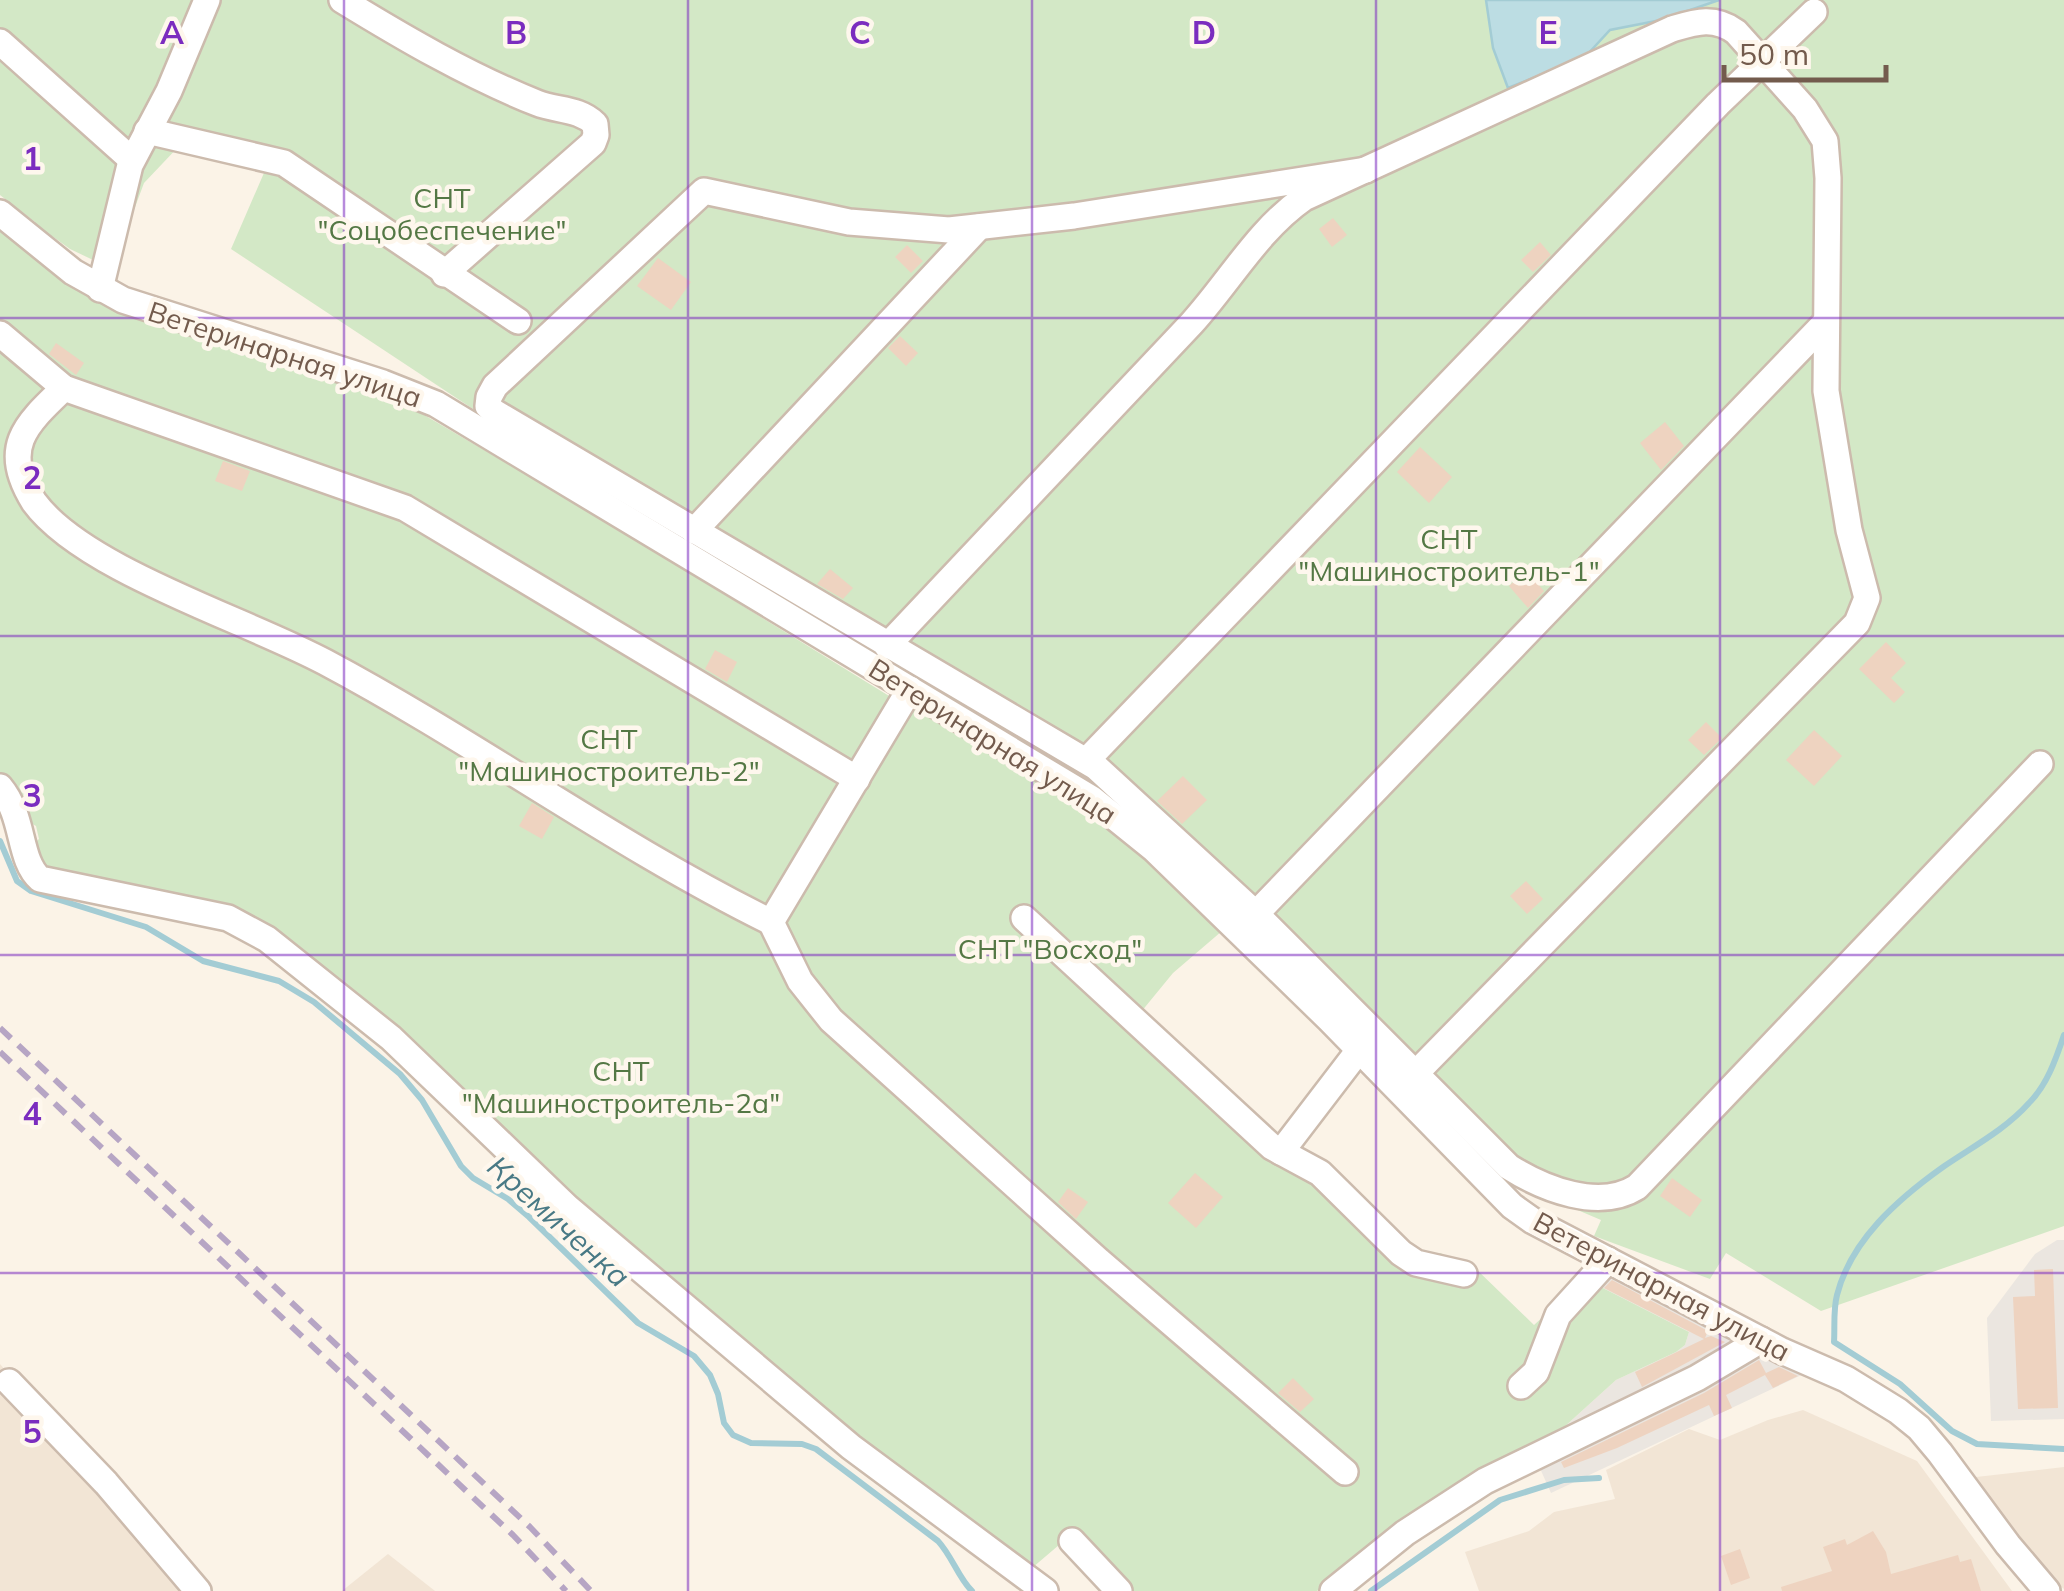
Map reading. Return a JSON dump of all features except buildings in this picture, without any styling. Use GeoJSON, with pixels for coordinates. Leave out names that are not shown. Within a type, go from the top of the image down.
{"type":"FeatureCollection","features":[{"type":"Feature","properties":{"kind":"street"},"geometry":{"type":"LineString","coordinates":[[100,288],[132,160],[169,91],[206,0]]}},
{"type":"Feature","properties":{"kind":"street"},"geometry":{"type":"LineString","coordinates":[[342,0],[408,40],[540,104],[587,116],[595,124],[593,144],[444,274]]}},
{"type":"Feature","properties":{"kind":"street"},"geometry":{"type":"LineString","coordinates":[[1086,760],[1762,61],[1814,12]]}},
{"type":"Feature","properties":{"kind":"street"},"geometry":{"type":"LineString","coordinates":[[887,646],[1194,320],[1270,226],[1304,198],[1682,26],[1709,20],[1723,22],[1805,109],[1825,141],[1826,391],[1849,530],[1866,598],[1857,623],[1415,1074]]}},
{"type":"Feature","properties":{"kind":"street"},"geometry":{"type":"LineString","coordinates":[[0,42],[132,160]]}},
{"type":"Feature","properties":{"kind":"street"},"geometry":{"type":"LineString","coordinates":[[147,131],[284,162],[518,322]]}},
{"type":"Feature","properties":{"kind":"street"},"geometry":{"type":"LineString","coordinates":[[1366,170],[1074,216],[949,230],[849,222],[704,191],[495,386],[488,406],[887,646],[1086,760],[1248,923],[1415,1074],[1496,1155],[1521,1174],[1595,1199],[1624,1195],[1637,1187],[2040,764]]}},
{"type":"Feature","properties":{"kind":"street","name":"Ветеринарная улица"},"geometry":{"type":"LineString","coordinates":[[0,213],[48,252],[123,300],[383,383],[436,404],[1092,799],[1248,923],[1359,1050],[1512,1206],[1761,1340],[1872,1394],[1919,1428],[2047,1591]]}},
{"type":"Feature","properties":{"kind":"street"},"geometry":{"type":"LineString","coordinates":[[694,531],[979,227]]}},
{"type":"Feature","properties":{"kind":"street"},"geometry":{"type":"LineString","coordinates":[[1248,923],[1826,322]]}},
{"type":"Feature","properties":{"kind":"street"},"geometry":{"type":"LineString","coordinates":[[0,334],[64,388],[405,508],[856,780]]}},
{"type":"Feature","properties":{"kind":"street"},"geometry":{"type":"LineString","coordinates":[[64,388],[20,433],[14,448],[17,466],[32,500],[71,537],[147,580],[326,662],[681,876],[772,922],[800,980],[831,1020],[1098,1260],[1345,1472]]}},
{"type":"Feature","properties":{"kind":"street"},"geometry":{"type":"LineString","coordinates":[[772,922],[910,689]]}},
{"type":"Feature","properties":{"kind":"street"},"geometry":{"type":"LineString","coordinates":[[0,787],[15,809],[30,870],[40,879],[228,918],[267,938],[390,1038],[568,1207],[851,1448],[1046,1591]]}},
{"type":"Feature","properties":{"kind":"street"},"geometry":{"type":"LineString","coordinates":[[1024,918],[1281,1152],[1320,1174],[1401,1253],[1416,1262],[1464,1274]]}},
{"type":"Feature","properties":{"kind":"street"},"geometry":{"type":"LineString","coordinates":[[1281,1152],[1359,1050]]}},
{"type":"Feature","properties":{"kind":"street"},"geometry":{"type":"LineString","coordinates":[[1521,1386],[1536,1372],[1558,1315],[1608,1260]]}},
{"type":"Feature","properties":{"kind":"street"},"geometry":{"type":"LineString","coordinates":[[1333,1591],[1405,1533],[1485,1481],[1697,1378],[1761,1340]]}},
{"type":"Feature","properties":{"kind":"street"},"geometry":{"type":"LineString","coordinates":[[9,1382],[106,1482],[198,1591]]}},
{"type":"Feature","properties":{"kind":"street"},"geometry":{"type":"LineString","coordinates":[[1072,1541],[1119,1591]]}},
{"type":"Feature","properties":{"kind":"shaded area"},"geometry":{"type":"Polygon","coordinates":[[[2057,1240],[2064,1240],[2064,1419],[1991,1421],[1987,1318],[2035,1254],[2057,1240]]]}},
{"type":"Feature","properties":{"kind":"shaded area"},"geometry":{"type":"Polygon","coordinates":[[[1610,1264],[1810,1371],[1551,1493],[1530,1446],[1552,1438],[1616,1380],[1676,1352],[1685,1345],[1689,1332],[1597,1285],[1610,1264]]]}},
{"type":"Feature","properties":{"kind":"shaded area"},"geometry":{"type":"Polygon","coordinates":[[[0,1364],[189,1591],[0,1591],[0,1364]]]}},
{"type":"Feature","properties":{"kind":"shaded area"},"geometry":{"type":"Polygon","coordinates":[[[1803,1410],[1917,1461],[2012,1591],[1479,1591],[1465,1552],[1529,1531],[1554,1512],[1615,1499],[1606,1470],[1689,1429],[1720,1440],[1803,1410]]]}},
{"type":"Feature","properties":{"kind":"shaded area"},"geometry":{"type":"Polygon","coordinates":[[[2064,1467],[2064,1589],[2042,1570],[1976,1477],[2064,1467]]]}},
{"type":"Feature","properties":{"kind":"shaded area"},"geometry":{"type":"Polygon","coordinates":[[[388,1554],[435,1591],[342,1591],[388,1554]]]}},
{"type":"Feature","properties":{"kind":"green space","name":"СНТ \"Машиностроитель-1\""},"geometry":{"type":"Polygon","coordinates":[[[0,0],[2064,0],[2064,1226],[1821,1311],[1726,1253],[1710,1279],[1594,1236],[1601,1220],[1509,1181],[1091,773],[875,650],[470,407],[231,249],[267,166],[181,144],[144,183],[112,269],[52,236],[46,242],[30,230],[35,222],[0,195],[0,0]]]}},
{"type":"Feature","properties":{"kind":"green space"},"geometry":{"type":"Polygon","coordinates":[[[0,221],[106,307],[402,402],[1109,824],[1222,931],[1173,973],[1141,1012],[1276,1139],[1297,1142],[1400,1243],[1431,1259],[1440,1253],[1475,1268],[1534,1325],[1579,1284],[1597,1285],[1689,1332],[1685,1345],[1616,1380],[1552,1438],[1463,1480],[1406,1516],[1400,1527],[1317,1591],[1133,1591],[1100,1561],[1080,1531],[1032,1568],[906,1479],[652,1263],[287,941],[231,905],[49,876],[31,846],[39,839],[36,826],[26,820],[0,780],[0,221]]]}},
{"type":"Feature","properties":{"kind":"water"},"geometry":{"type":"Polygon","coordinates":[[[1486,0],[1719,0],[1661,20],[1610,30],[1585,57],[1508,88],[1493,48],[1486,0]]]}},
{"type":"Feature","properties":{"kind":"waterway","name":"Кремиченка"},"geometry":{"type":"LineString","coordinates":[[0,841],[17,881],[31,891],[146,927],[203,961],[279,981],[314,1002],[400,1074],[422,1100],[461,1166],[473,1178],[529,1217],[638,1323],[694,1356],[710,1375],[724,1423],[733,1435],[751,1443],[802,1444],[816,1449],[938,1541],[972,1591]]}},
{"type":"Feature","properties":{"kind":"waterway"},"geometry":{"type":"LineString","coordinates":[[2064,1035],[2046,1080],[2020,1113],[1909,1193],[1865,1239],[1853,1256],[1837,1295],[1834,1342],[1900,1384],[1952,1431],[1977,1444],[2064,1449]]}},
{"type":"Feature","properties":{"kind":"waterway"},"geometry":{"type":"LineString","coordinates":[[1371,1591],[1500,1500],[1564,1480],[1599,1478]]}},
{"type":"Feature","properties":{"kind":"railway"},"geometry":{"type":"LineString","coordinates":[[0,1028],[530,1527],[591,1591]]}},
{"type":"Feature","properties":{"kind":"railway"},"geometry":{"type":"LineString","coordinates":[[0,1052],[513,1535],[566,1591]]}},
{"type":"Feature","properties":{"kind":"park label","name":"СНТ \"Соцобеспечение\""},"geometry":{"type":"Point","coordinates":[442,213]}},
{"type":"Feature","properties":{"kind":"park label","name":"СНТ \"Машиностроитель-2\""},"geometry":{"type":"Point","coordinates":[609,754]}},
{"type":"Feature","properties":{"kind":"park label","name":"СНТ \"Восход\""},"geometry":{"type":"Point","coordinates":[1050,948]}},
{"type":"Feature","properties":{"kind":"park label","name":"СНТ \"Машиностроитель-2а\""},"geometry":{"type":"Point","coordinates":[621,1086]}}]}
